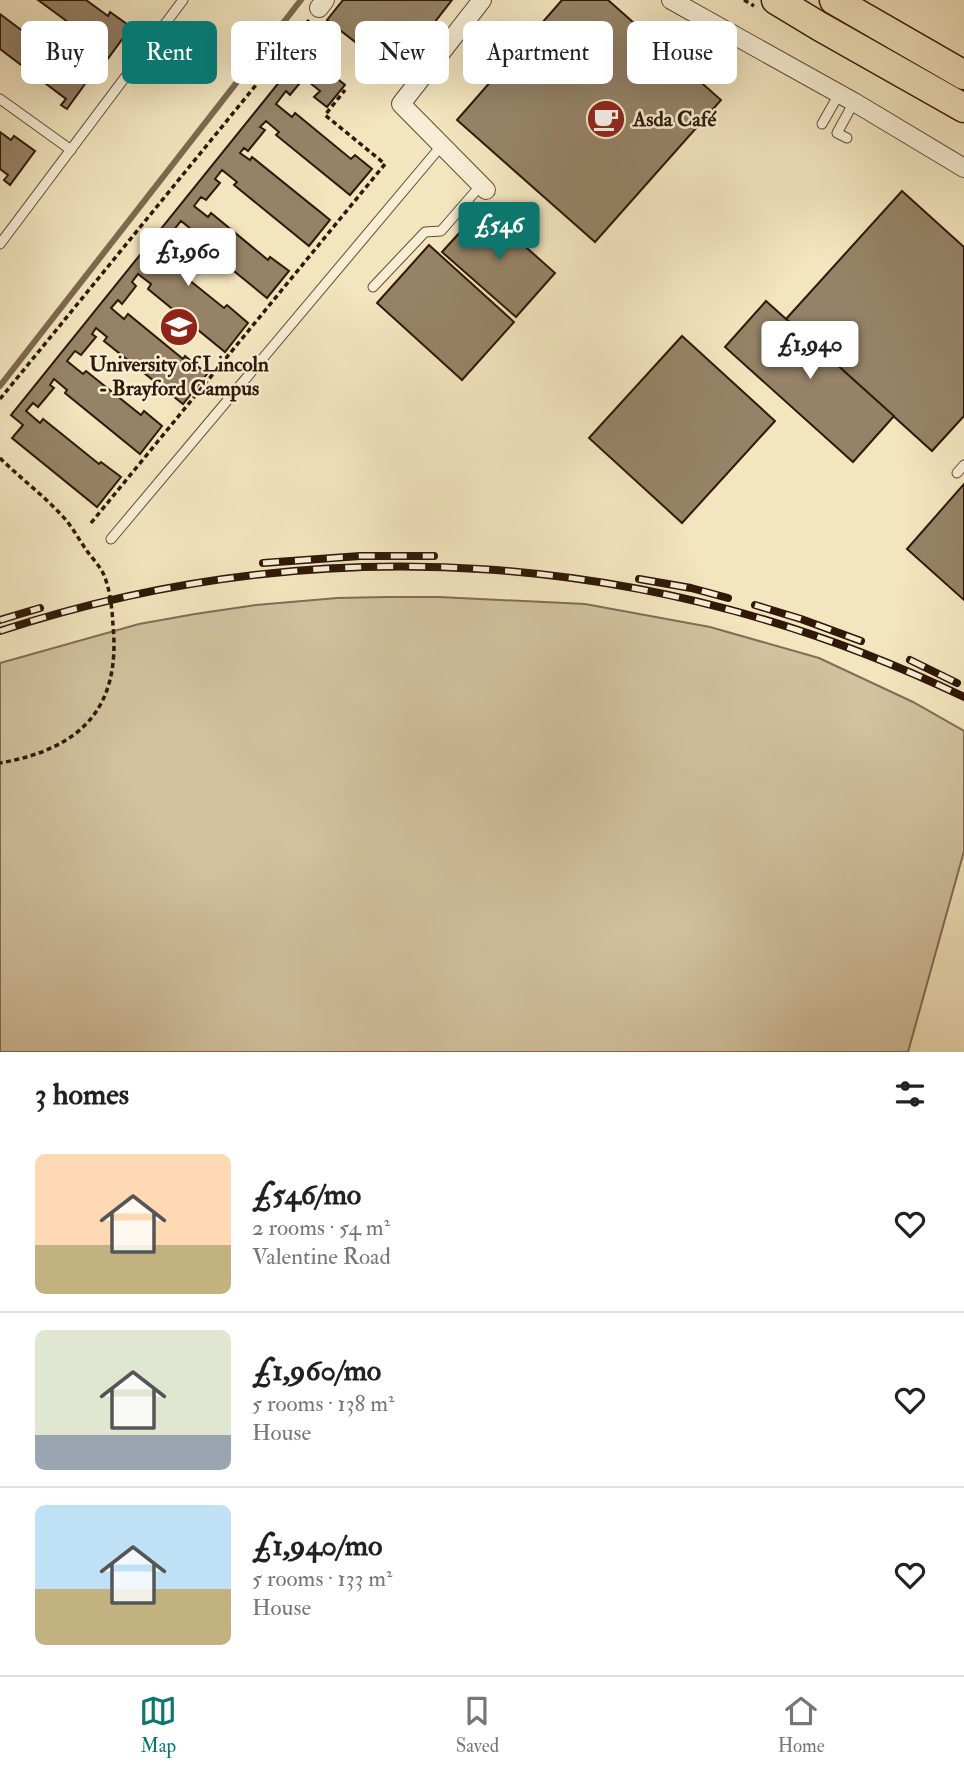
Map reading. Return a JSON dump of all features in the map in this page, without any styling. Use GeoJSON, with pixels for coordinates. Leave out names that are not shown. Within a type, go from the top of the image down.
{"type":"FeatureCollection","features":[{"type":"Feature","properties":{"kind":"main road"},"geometry":{"type":"LineString","coordinates":[[776,0],[964,108]]}},
{"type":"Feature","properties":{"kind":"main road"},"geometry":{"type":"LineString","coordinates":[[834,0],[964,75]]}},
{"type":"Feature","properties":{"kind":"street"},"geometry":{"type":"LineString","coordinates":[[482,0],[401,104],[484,187]]}},
{"type":"Feature","properties":{"kind":"street"},"geometry":{"type":"LineString","coordinates":[[671,0],[964,168]]}},
{"type":"Feature","properties":{"kind":"lane"},"geometry":{"type":"LineString","coordinates":[[0,244],[183,0]]}},
{"type":"Feature","properties":{"kind":"lane"},"geometry":{"type":"LineString","coordinates":[[822,124],[846,98]]}},
{"type":"Feature","properties":{"kind":"lane"},"geometry":{"type":"LineString","coordinates":[[846,98],[837,133],[847,138]]}},
{"type":"Feature","properties":{"kind":"lane"},"geometry":{"type":"LineString","coordinates":[[0,99],[71,150]]}},
{"type":"Feature","properties":{"kind":"lane"},"geometry":{"type":"LineString","coordinates":[[111,539],[442,145]]}},
{"type":"Feature","properties":{"kind":"lane"},"geometry":{"type":"LineString","coordinates":[[373,287],[425,232],[442,231],[484,187]]}},
{"type":"Feature","properties":{"kind":"lane"},"geometry":{"type":"LineString","coordinates":[[957,473],[964,465]]}},
{"type":"Feature","properties":{"kind":"path"},"geometry":{"type":"LineString","coordinates":[[0,399],[322,4]]}},
{"type":"Feature","properties":{"kind":"path"},"geometry":{"type":"LineString","coordinates":[[91,523],[386,164],[325,115],[345,90]]}},
{"type":"Feature","properties":{"kind":"path"},"geometry":{"type":"LineString","coordinates":[[0,457],[66,520],[103,573],[115,640],[110,680],[95,715],[61,744],[43,753],[0,763]]}},
{"type":"Feature","properties":{"kind":"shaded area"},"geometry":{"type":"Polygon","coordinates":[[[439,597],[585,604],[710,627],[819,658],[913,702],[964,731],[964,851],[908,1052],[0,1052],[0,663],[139,624],[195,614],[256,605],[337,598],[439,597]]]}},
{"type":"Feature","properties":{"kind":"building"},"geometry":{"type":"Polygon","coordinates":[[[38,0],[86,0],[108,16],[110,12],[123,21],[122,39],[108,59],[108,21],[67,21],[38,0]]]}},
{"type":"Feature","properties":{"kind":"building"},"geometry":{"type":"Polygon","coordinates":[[[343,0],[452,0],[436,21],[355,21],[355,42],[341,31],[341,21],[327,20],[343,0]]]}},
{"type":"Feature","properties":{"kind":"building"},"geometry":{"type":"Polygon","coordinates":[[[562,0],[608,0],[632,21],[627,21],[627,84],[703,84],[721,100],[595,242],[457,120],[488,84],[613,84],[613,21],[544,21],[562,0]]]}},
{"type":"Feature","properties":{"kind":"building"},"geometry":{"type":"Polygon","coordinates":[[[0,14],[21,30],[21,65],[0,49],[0,14]]]}},
{"type":"Feature","properties":{"kind":"building"},"geometry":{"type":"Polygon","coordinates":[[[341,82],[345,85],[327,107],[314,97],[320,91],[311,84],[341,84],[341,82]]]}},
{"type":"Feature","properties":{"kind":"building"},"geometry":{"type":"Polygon","coordinates":[[[46,84],[85,84],[67,109],[61,105],[66,99],[46,84]]]}},
{"type":"Feature","properties":{"kind":"building"},"geometry":{"type":"Polygon","coordinates":[[[278,84],[299,84],[290,95],[286,91],[276,104],[292,117],[295,113],[351,159],[355,155],[372,169],[350,195],[276,135],[279,132],[266,121],[260,127],[265,130],[248,151],[244,148],[240,153],[250,160],[252,157],[330,220],[309,246],[234,185],[237,182],[222,170],[215,179],[220,183],[206,200],[201,197],[194,206],[208,217],[211,213],[268,260],[270,257],[289,271],[267,298],[192,237],[196,233],[181,221],[173,231],[177,235],[164,251],[160,248],[153,256],[165,266],[168,263],[224,308],[227,305],[248,323],[225,352],[148,289],[151,284],[138,274],[132,282],[136,286],[122,304],[118,300],[111,308],[124,319],[128,314],[183,359],[185,356],[207,374],[183,404],[104,341],[107,337],[96,328],[92,334],[96,337],[81,355],[75,351],[67,361],[83,374],[86,371],[141,415],[144,411],[162,426],[140,454],[65,393],[67,390],[54,379],[50,385],[54,388],[38,407],[33,403],[26,411],[40,423],[43,419],[99,464],[101,462],[121,477],[97,507],[12,438],[23,425],[11,415],[278,84]]]}},
{"type":"Feature","properties":{"kind":"building"},"geometry":{"type":"Polygon","coordinates":[[[0,132],[11,140],[14,136],[35,151],[10,185],[4,180],[8,175],[0,169],[0,132]]]}},
{"type":"Feature","properties":{"kind":"building"},"geometry":{"type":"Polygon","coordinates":[[[902,191],[964,247],[964,416],[932,451],[786,319],[902,191]]]}},
{"type":"Feature","properties":{"kind":"building"},"geometry":{"type":"Polygon","coordinates":[[[482,208],[555,273],[516,317],[442,252],[482,208]]]}},
{"type":"Feature","properties":{"kind":"building"},"geometry":{"type":"Polygon","coordinates":[[[429,245],[514,322],[462,380],[377,303],[429,245]]]}},
{"type":"Feature","properties":{"kind":"building"},"geometry":{"type":"Polygon","coordinates":[[[766,301],[894,416],[853,462],[725,347],[766,301]]]}},
{"type":"Feature","properties":{"kind":"building"},"geometry":{"type":"Polygon","coordinates":[[[682,336],[775,421],[682,523],[589,438],[682,336]]]}},
{"type":"Feature","properties":{"kind":"building"},"geometry":{"type":"Polygon","coordinates":[[[964,484],[964,600],[907,549],[964,484]]]}},
{"type":"Feature","properties":{"kind":"waterway"},"geometry":{"type":"LineString","coordinates":[[0,386],[301,0]]}},
{"type":"Feature","properties":{"kind":"railway"},"geometry":{"type":"LineString","coordinates":[[263,563],[360,556],[434,556]]}},
{"type":"Feature","properties":{"kind":"railway"},"geometry":{"type":"LineString","coordinates":[[0,631],[121,598],[244,576],[366,567],[488,569],[610,584],[730,610],[848,648],[964,697]]}},
{"type":"Feature","properties":{"kind":"railway"},"geometry":{"type":"LineString","coordinates":[[639,579],[728,598]]}},
{"type":"Feature","properties":{"kind":"railway"},"geometry":{"type":"LineString","coordinates":[[755,605],[861,641]]}},
{"type":"Feature","properties":{"kind":"railway"},"geometry":{"type":"LineString","coordinates":[[0,620],[40,608]]}},
{"type":"Feature","properties":{"kind":"railway"},"geometry":{"type":"LineString","coordinates":[[910,660],[957,683]]}},
{"type":"Feature","properties":{"kind":"place","name":"Asda Café"},"geometry":{"type":"Point","coordinates":[606,119]}},
{"type":"Feature","properties":{"kind":"place","name":"University of Lincoln - Brayford Campus"},"geometry":{"type":"Point","coordinates":[179,327]}}]}
